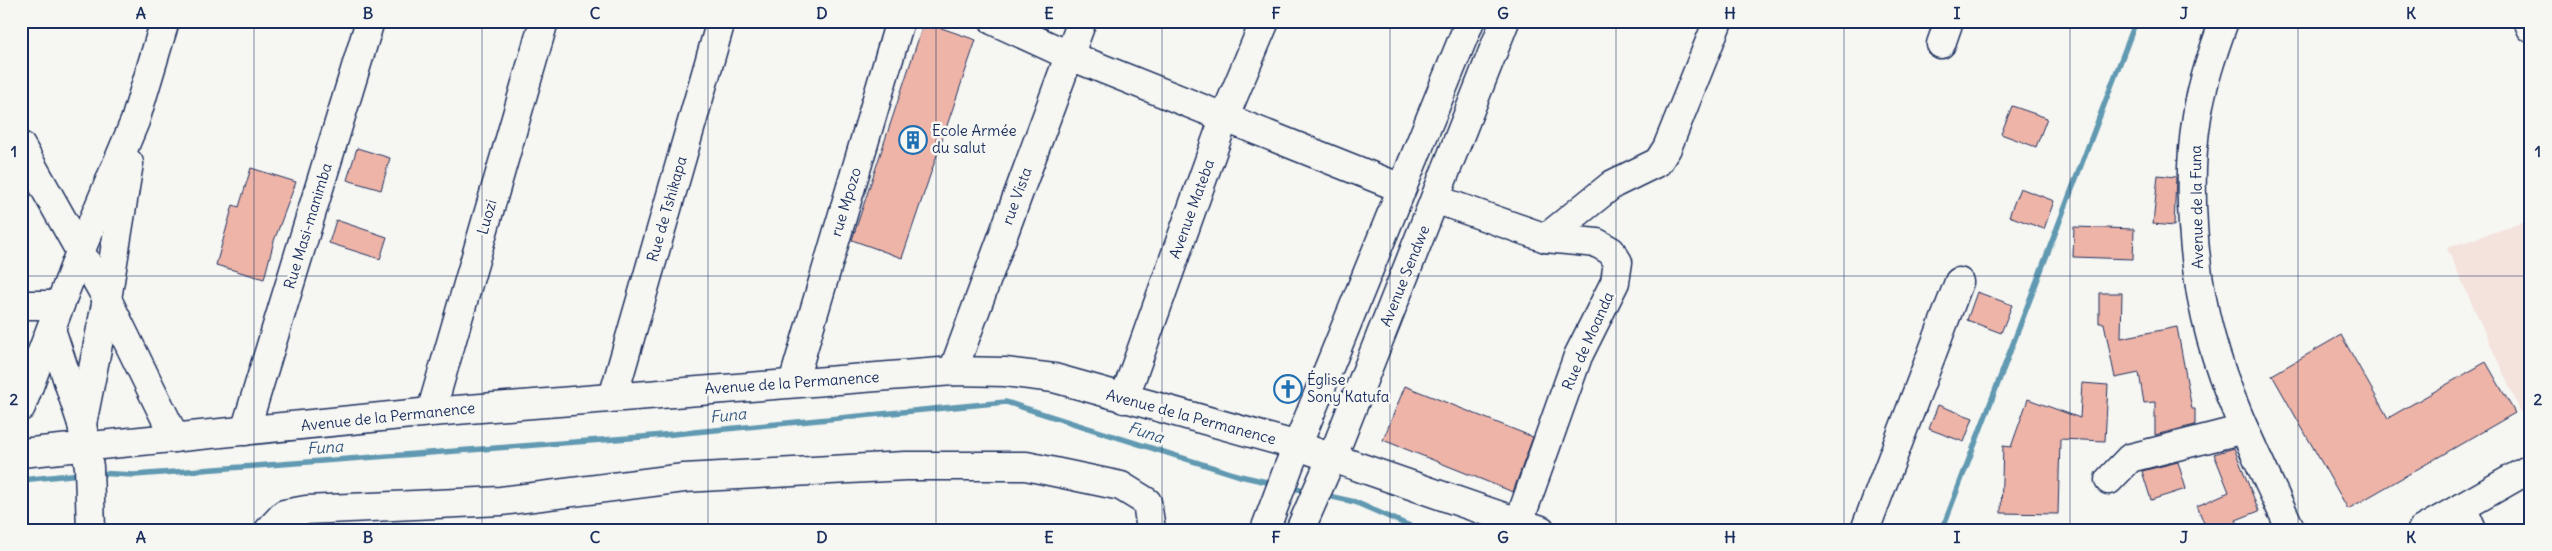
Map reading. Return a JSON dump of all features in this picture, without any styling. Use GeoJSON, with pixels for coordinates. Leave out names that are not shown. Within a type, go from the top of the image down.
{"type":"FeatureCollection","features":[{"type":"Feature","properties":{"kind":"main road"},"geometry":{"type":"LineString","coordinates":[[86,446],[107,299],[136,121],[165,21]]}},
{"type":"Feature","properties":{"kind":"main road","name":"Rue Masi-manimba"},"geometry":{"type":"LineString","coordinates":[[245,431],[370,21]]}},
{"type":"Feature","properties":{"kind":"main road","name":"Luozi"},"geometry":{"type":"LineString","coordinates":[[431,412],[544,21]]}},
{"type":"Feature","properties":{"kind":"main road","name":"Rue de Tshikapa"},"geometry":{"type":"LineString","coordinates":[[613,396],[721,21]]}},
{"type":"Feature","properties":{"kind":"main road","name":"rue Mpozo"},"geometry":{"type":"LineString","coordinates":[[793,383],[900,21]]}},
{"type":"Feature","properties":{"kind":"main road"},"geometry":{"type":"LineString","coordinates":[[994,21],[1068,55],[1225,116],[1401,188]]}},
{"type":"Feature","properties":{"kind":"main road","name":"rue Vista"},"geometry":{"type":"LineString","coordinates":[[953,371],[1082,21]]}},
{"type":"Feature","properties":{"kind":"main road","name":"Avenue Mateba"},"geometry":{"type":"LineString","coordinates":[[1124,399],[1225,116],[1265,21]]}},
{"type":"Feature","properties":{"kind":"main road"},"geometry":{"type":"LineString","coordinates":[[1266,526],[1470,21]]}},
{"type":"Feature","properties":{"kind":"main road","name":"Avenue Sendwe"},"geometry":{"type":"LineString","coordinates":[[1300,530],[1435,199],[1505,21]]}},
{"type":"Feature","properties":{"kind":"main road"},"geometry":{"type":"LineString","coordinates":[[1546,238],[1613,184],[1658,162],[1667,148],[1718,21]]}},
{"type":"Feature","properties":{"kind":"main road","name":"Avenue de la Funa"},"geometry":{"type":"LineString","coordinates":[[2224,21],[2196,116],[2193,173],[2194,245],[2199,287],[2211,339],[2244,429],[2291,530]]}},
{"type":"Feature","properties":{"kind":"main road"},"geometry":{"type":"LineString","coordinates":[[2528,21],[2531,28]]}},
{"type":"Feature","properties":{"kind":"main road"},"geometry":{"type":"LineString","coordinates":[[21,407],[80,252],[136,121]]}},
{"type":"Feature","properties":{"kind":"main road"},"geometry":{"type":"LineString","coordinates":[[21,146],[107,299],[175,438]]}},
{"type":"Feature","properties":{"kind":"main road","name":"Rue de Moanda"},"geometry":{"type":"LineString","coordinates":[[1435,199],[1546,238],[1597,244],[1611,251],[1618,262],[1615,282],[1578,356],[1530,526]]}},
{"type":"Feature","properties":{"kind":"main road"},"geometry":{"type":"LineString","coordinates":[[1865,530],[1959,282]]}},
{"type":"Feature","properties":{"kind":"main road"},"geometry":{"type":"LineString","coordinates":[[21,305],[56,317]]}},
{"type":"Feature","properties":{"kind":"main road"},"geometry":{"type":"LineString","coordinates":[[56,317],[86,446],[90,518]]}},
{"type":"Feature","properties":{"kind":"main road","name":"Avenue de la Permanence"},"geometry":{"type":"LineString","coordinates":[[21,453],[431,412],[613,396],[953,371],[1005,372],[1054,378],[1124,399],[1293,456],[1331,457],[1530,526]]}},
{"type":"Feature","properties":{"kind":"main road"},"geometry":{"type":"LineString","coordinates":[[2109,480],[2130,458],[2244,429]]}},
{"type":"Feature","properties":{"kind":"main road"},"geometry":{"type":"LineString","coordinates":[[269,530],[284,514],[306,510],[501,501],[684,478],[905,466],[1026,466],[1121,486],[1147,502],[1151,530]]}},
{"type":"Feature","properties":{"kind":"main road"},"geometry":{"type":"LineString","coordinates":[[2430,528],[2467,518],[2531,468]]}},
{"type":"Feature","properties":{"kind":"shaded area"},"geometry":{"type":"Polygon","coordinates":[[[2531,220],[2531,435],[2447,248],[2531,220]]]}},
{"type":"Feature","properties":{"kind":"building","name":"Ecole Armée du salut"},"geometry":{"type":"Polygon","coordinates":[[[924,22],[976,40],[902,258],[852,240],[924,22]]]}},
{"type":"Feature","properties":{"kind":"building"},"geometry":{"type":"Polygon","coordinates":[[[2012,106],[2047,118],[2036,147],[2001,134],[2012,106]]]}},
{"type":"Feature","properties":{"kind":"building"},"geometry":{"type":"Polygon","coordinates":[[[357,148],[390,158],[381,190],[347,180],[357,148]]]}},
{"type":"Feature","properties":{"kind":"building"},"geometry":{"type":"Polygon","coordinates":[[[251,168],[296,182],[274,241],[264,279],[216,265],[233,205],[239,207],[251,168]]]}},
{"type":"Feature","properties":{"kind":"building"},"geometry":{"type":"Polygon","coordinates":[[[2158,175],[2176,177],[2174,226],[2153,224],[2158,175]]]}},
{"type":"Feature","properties":{"kind":"building"},"geometry":{"type":"Polygon","coordinates":[[[2020,188],[2054,201],[2044,229],[2009,216],[2020,188]]]}},
{"type":"Feature","properties":{"kind":"building"},"geometry":{"type":"Polygon","coordinates":[[[336,220],[387,237],[380,259],[329,243],[336,220]]]}},
{"type":"Feature","properties":{"kind":"building"},"geometry":{"type":"Polygon","coordinates":[[[2074,227],[2134,229],[2133,259],[2073,257],[2074,227]]]}},
{"type":"Feature","properties":{"kind":"building"},"geometry":{"type":"Polygon","coordinates":[[[1977,292],[2012,305],[2001,333],[1967,320],[1977,292]]]}},
{"type":"Feature","properties":{"kind":"building"},"geometry":{"type":"Polygon","coordinates":[[[2099,293],[2122,293],[2121,338],[2177,327],[2192,409],[2195,409],[2195,425],[2155,435],[2155,402],[2144,403],[2139,373],[2115,378],[2104,323],[2099,323],[2099,293]]]}},
{"type":"Feature","properties":{"kind":"building"},"geometry":{"type":"Polygon","coordinates":[[[2341,335],[2388,418],[2486,362],[2515,413],[2348,509],[2272,375],[2341,335]]]}},
{"type":"Feature","properties":{"kind":"building"},"geometry":{"type":"Polygon","coordinates":[[[2082,383],[2108,385],[2105,441],[2060,439],[2058,514],[2001,513],[2003,446],[2011,447],[2028,399],[2080,418],[2082,383]]]}},
{"type":"Feature","properties":{"kind":"building"},"geometry":{"type":"Polygon","coordinates":[[[1405,386],[1533,437],[1513,492],[1383,440],[1405,386]]]}},
{"type":"Feature","properties":{"kind":"building"},"geometry":{"type":"Polygon","coordinates":[[[1938,405],[1973,418],[1964,442],[1929,429],[1938,405]]]}},
{"type":"Feature","properties":{"kind":"building"},"geometry":{"type":"Polygon","coordinates":[[[2234,448],[2259,511],[2236,520],[2241,530],[2207,530],[2197,506],[2229,492],[2214,454],[2234,448]]]}},
{"type":"Feature","properties":{"kind":"building"},"geometry":{"type":"Polygon","coordinates":[[[2178,462],[2186,489],[2151,500],[2142,471],[2178,462]]]}},
{"type":"Feature","properties":{"kind":"waterway"},"geometry":{"type":"LineString","coordinates":[[1942,530],[2136,21]]}},
{"type":"Feature","properties":{"kind":"waterway","name":"Funa"},"geometry":{"type":"LineString","coordinates":[[96,473],[134,475],[642,437],[1006,402],[1240,476],[1276,484]]}},
{"type":"Feature","properties":{"kind":"waterway","name":"Funa"},"geometry":{"type":"LineString","coordinates":[[21,480],[81,474]]}},
{"type":"Feature","properties":{"kind":"waterway","name":"Funa"},"geometry":{"type":"LineString","coordinates":[[1290,487],[1310,492]]}},
{"type":"Feature","properties":{"kind":"waterway","name":"Funa"},"geometry":{"type":"LineString","coordinates":[[1324,495],[1355,502],[1419,530]]}},
{"type":"Feature","properties":{"kind":"place","name":"Ecole Armée du salut"},"geometry":{"type":"Point","coordinates":[913,140]}},
{"type":"Feature","properties":{"kind":"place","name":"Église Sony Katufa"},"geometry":{"type":"Point","coordinates":[1288,389]}}]}
